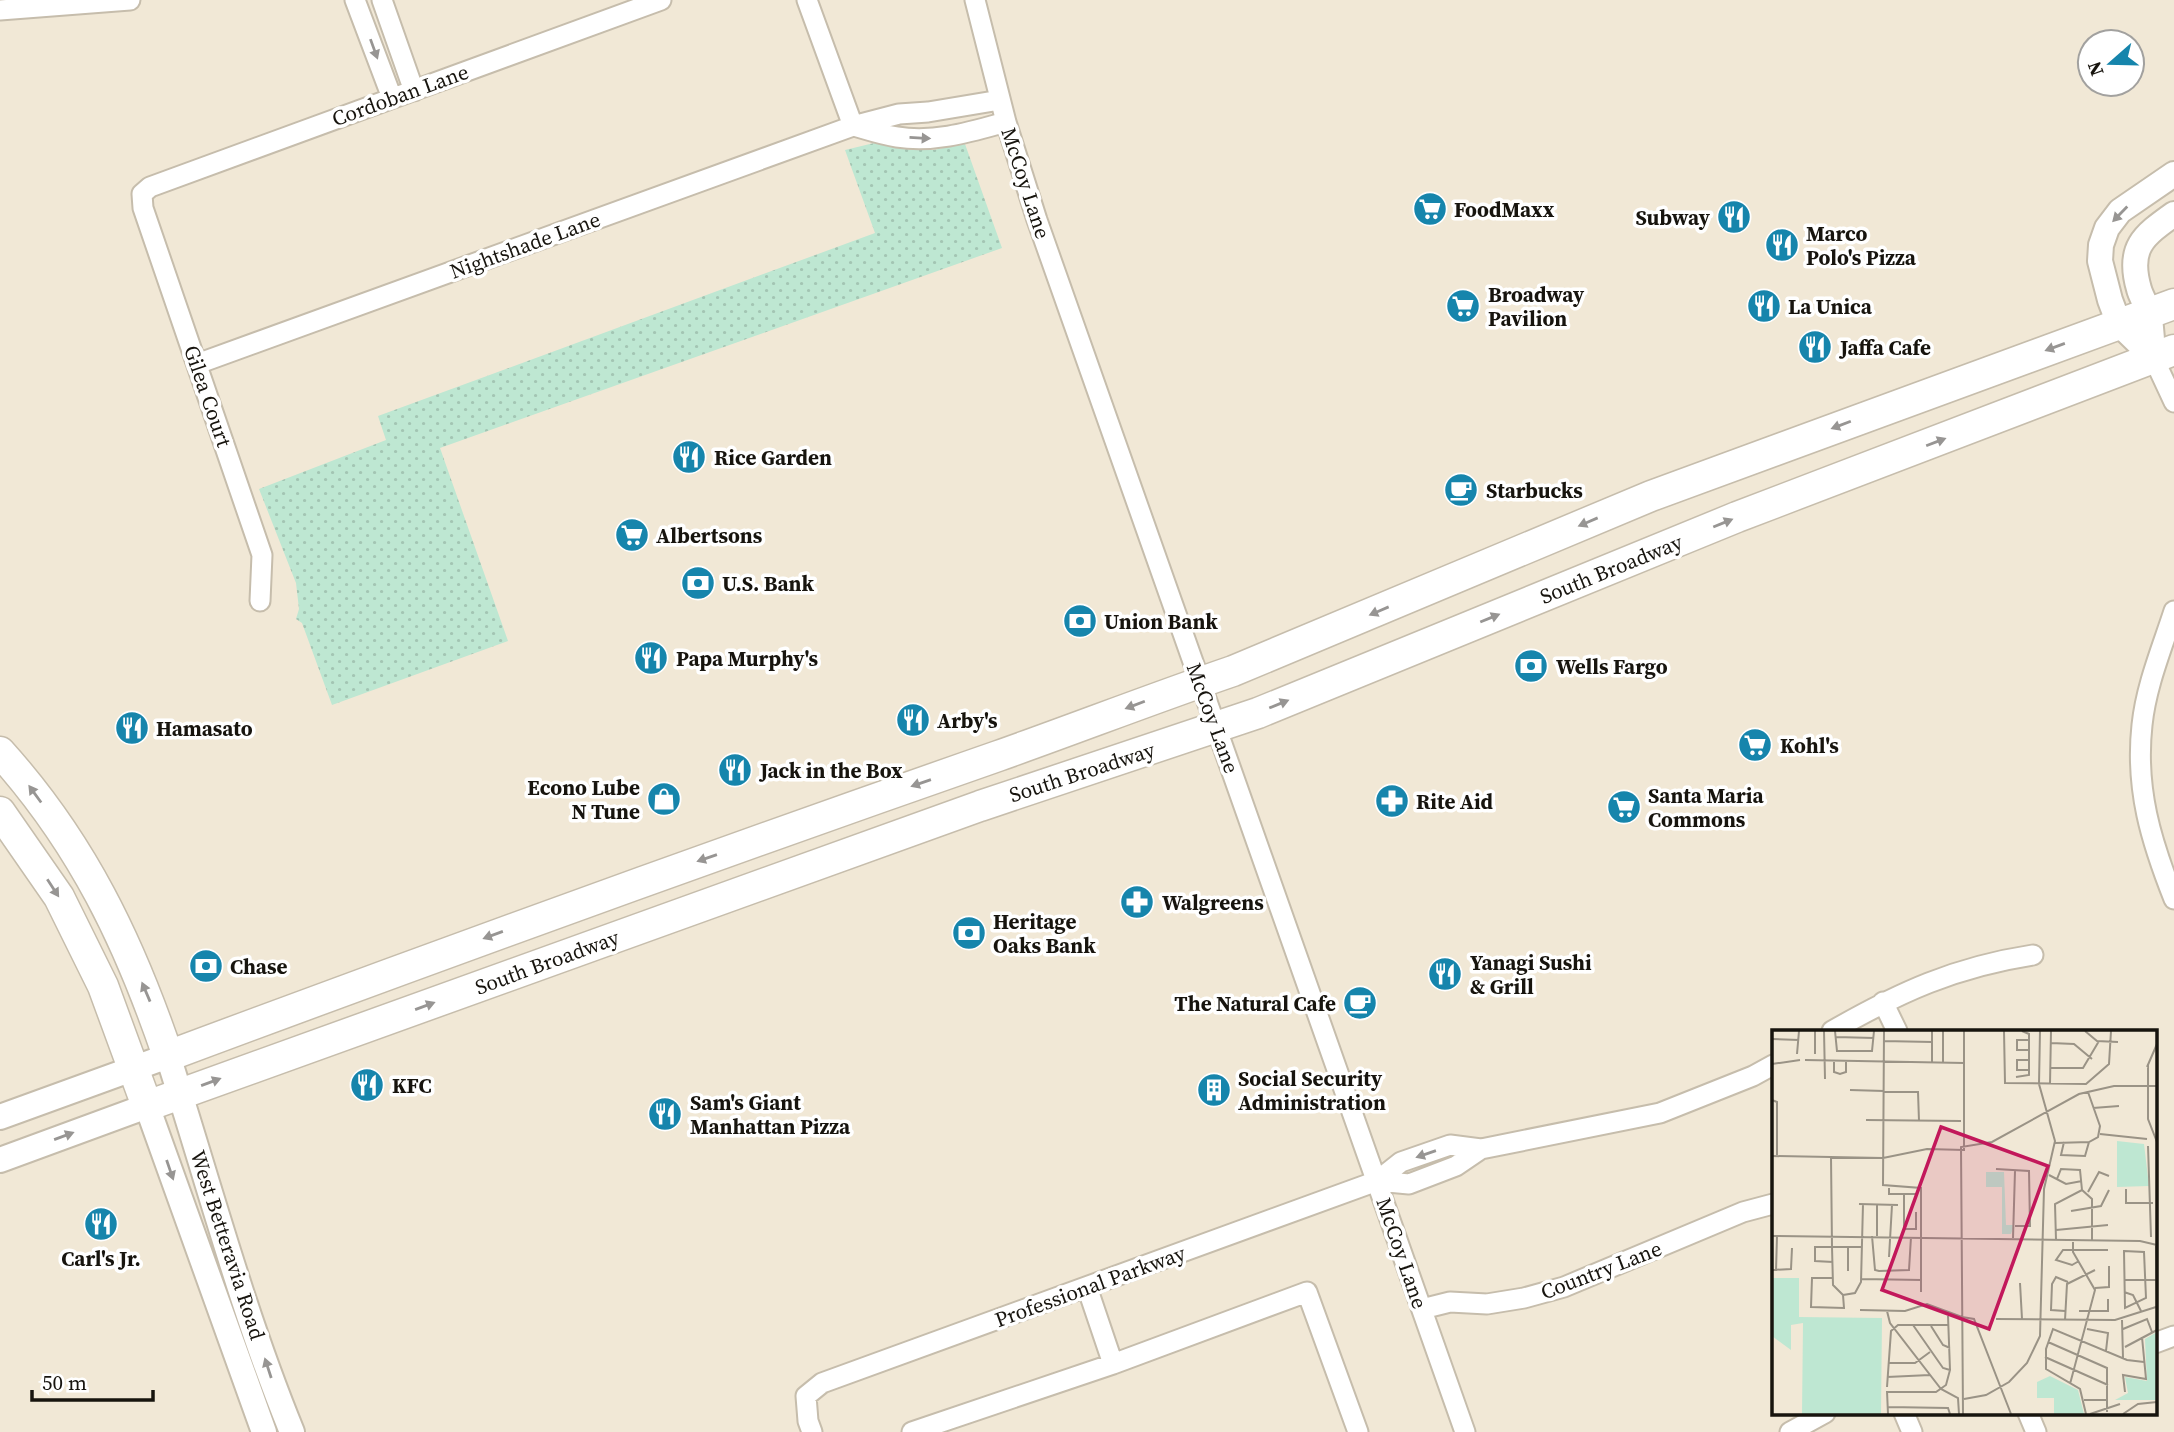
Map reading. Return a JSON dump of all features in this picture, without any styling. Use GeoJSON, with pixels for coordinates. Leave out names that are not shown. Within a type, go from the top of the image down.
{"type":"FeatureCollection","features":[{"type":"Feature","properties":{"kind":"highway","name":"South Broadway"},"geometry":{"type":"LineString","coordinates":[[169,1056],[613,891],[1200,682],[1292,647],[1651,496],[2161,308]]}},
{"type":"Feature","properties":{"kind":"highway","name":"South Broadway"},"geometry":{"type":"LineString","coordinates":[[147,1106],[980,806],[1215,728],[1737,517],[1814,490],[2163,354]]}},
{"type":"Feature","properties":{"kind":"highway"},"geometry":{"type":"LineString","coordinates":[[0,752],[22,776],[93,878],[150,1000],[169,1056]]}},
{"type":"Feature","properties":{"kind":"highway","name":"West Betteravia Road"},"geometry":{"type":"LineString","coordinates":[[0,812],[59,897],[103,986],[147,1106]]}},
{"type":"Feature","properties":{"kind":"highway"},"geometry":{"type":"LineString","coordinates":[[820,817],[834,860]]}},
{"type":"Feature","properties":{"kind":"main road"},"geometry":{"type":"LineString","coordinates":[[2163,354],[2119,324],[2101,261],[2101,246],[2107,228],[2120,211],[2174,174]]}},
{"type":"Feature","properties":{"kind":"main road"},"geometry":{"type":"LineString","coordinates":[[2163,354],[2161,308],[2139,291],[2133,264],[2137,249],[2148,232],[2174,214]]}},
{"type":"Feature","properties":{"kind":"main road","name":"South Broadway"},"geometry":{"type":"LineString","coordinates":[[0,1117],[169,1056]]}},
{"type":"Feature","properties":{"kind":"main road","name":"West Betteravia Road"},"geometry":{"type":"LineString","coordinates":[[169,1056],[225,1239],[292,1432]]}},
{"type":"Feature","properties":{"kind":"main road","name":"South Broadway"},"geometry":{"type":"LineString","coordinates":[[0,1160],[147,1106]]}},
{"type":"Feature","properties":{"kind":"main road","name":"West Betteravia Road"},"geometry":{"type":"LineString","coordinates":[[147,1106],[264,1432]]}},
{"type":"Feature","properties":{"kind":"street"},"geometry":{"type":"LineString","coordinates":[[0,10],[131,0]]}},
{"type":"Feature","properties":{"kind":"street"},"geometry":{"type":"LineString","coordinates":[[355,0],[392,99]]}},
{"type":"Feature","properties":{"kind":"street"},"geometry":{"type":"LineString","coordinates":[[382,0],[414,91]]}},
{"type":"Feature","properties":{"kind":"street","name":"Cordoban Lane"},"geometry":{"type":"LineString","coordinates":[[142,194],[150,187],[661,0]]}},
{"type":"Feature","properties":{"kind":"street"},"geometry":{"type":"LineString","coordinates":[[807,0],[853,125],[897,137],[933,139],[1006,122]]}},
{"type":"Feature","properties":{"kind":"street","name":"McCoy Lane"},"geometry":{"type":"LineString","coordinates":[[975,0],[1006,122],[1037,220],[1465,1432]]}},
{"type":"Feature","properties":{"kind":"street","name":"Nightshade Lane"},"geometry":{"type":"LineString","coordinates":[[197,364],[853,125],[899,114],[1000,100]]}},
{"type":"Feature","properties":{"kind":"street","name":"Gilea Court"},"geometry":{"type":"LineString","coordinates":[[142,194],[143,208],[262,555],[260,601]]}},
{"type":"Feature","properties":{"kind":"street"},"geometry":{"type":"LineString","coordinates":[[2163,354],[2174,402]]}},
{"type":"Feature","properties":{"kind":"street"},"geometry":{"type":"LineString","coordinates":[[2174,611],[2147,695],[2141,725],[2140,786],[2150,834],[2166,857],[2174,899]]}},
{"type":"Feature","properties":{"kind":"street"},"geometry":{"type":"LineString","coordinates":[[1834,1030],[1883,1002],[1940,977],[1996,961],[2033,955]]}},
{"type":"Feature","properties":{"kind":"street"},"geometry":{"type":"LineString","coordinates":[[1883,1002],[1897,1030]]}},
{"type":"Feature","properties":{"kind":"street","name":"Professional Parkway"},"geometry":{"type":"LineString","coordinates":[[812,1432],[808,1421],[806,1396],[822,1383],[1377,1181],[1409,1184],[1457,1166],[1481,1149],[1660,1113],[1753,1076],[1772,1066]]}},
{"type":"Feature","properties":{"kind":"street","name":"Country Lane"},"geometry":{"type":"LineString","coordinates":[[1422,1309],[1450,1302],[1487,1304],[1524,1298],[1564,1287],[1743,1212],[1772,1204]]}},
{"type":"Feature","properties":{"kind":"street"},"geometry":{"type":"LineString","coordinates":[[1087,1287],[1113,1364]]}},
{"type":"Feature","properties":{"kind":"street"},"geometry":{"type":"LineString","coordinates":[[912,1432],[1113,1364],[1307,1292],[1358,1432]]}},
{"type":"Feature","properties":{"kind":"street"},"geometry":{"type":"LineString","coordinates":[[2156,1343],[2174,1336]]}},
{"type":"Feature","properties":{"kind":"street"},"geometry":{"type":"LineString","coordinates":[[1790,1432],[1823,1414]]}},
{"type":"Feature","properties":{"kind":"street"},"geometry":{"type":"LineString","coordinates":[[2028,1414],[2036,1432]]}},
{"type":"Feature","properties":{"kind":"green space"},"geometry":{"type":"Polygon","coordinates":[[[874,143],[914,150],[933,150],[965,144],[1002,248],[440,448],[508,641],[332,705],[302,623],[296,619],[299,609],[296,583],[259,489],[386,440],[378,416],[875,233],[845,150],[874,143]]]}},
{"type":"Feature","properties":{"kind":"place","name":"FoodMaxx"},"geometry":{"type":"Point","coordinates":[1430,209]}},
{"type":"Feature","properties":{"kind":"place","name":"Subway"},"geometry":{"type":"Point","coordinates":[1734,217]}},
{"type":"Feature","properties":{"kind":"place","name":"Marco Polo's Pizza"},"geometry":{"type":"Point","coordinates":[1782,245]}},
{"type":"Feature","properties":{"kind":"place","name":"Broadway Pavilion"},"geometry":{"type":"Point","coordinates":[1463,306]}},
{"type":"Feature","properties":{"kind":"place","name":"La Unica"},"geometry":{"type":"Point","coordinates":[1764,306]}},
{"type":"Feature","properties":{"kind":"place","name":"Jaffa Cafe"},"geometry":{"type":"Point","coordinates":[1815,347]}},
{"type":"Feature","properties":{"kind":"place","name":"Rice Garden"},"geometry":{"type":"Point","coordinates":[689,457]}},
{"type":"Feature","properties":{"kind":"place","name":"Starbucks"},"geometry":{"type":"Point","coordinates":[1461,490]}},
{"type":"Feature","properties":{"kind":"place","name":"Albertsons"},"geometry":{"type":"Point","coordinates":[632,535]}},
{"type":"Feature","properties":{"kind":"place","name":"U.S. Bank"},"geometry":{"type":"Point","coordinates":[698,583]}},
{"type":"Feature","properties":{"kind":"place","name":"Union Bank"},"geometry":{"type":"Point","coordinates":[1080,621]}},
{"type":"Feature","properties":{"kind":"place","name":"Papa Murphy's"},"geometry":{"type":"Point","coordinates":[651,658]}},
{"type":"Feature","properties":{"kind":"place","name":"Wells Fargo"},"geometry":{"type":"Point","coordinates":[1531,666]}},
{"type":"Feature","properties":{"kind":"place","name":"Arby's"},"geometry":{"type":"Point","coordinates":[913,720]}},
{"type":"Feature","properties":{"kind":"place","name":"Hamasato"},"geometry":{"type":"Point","coordinates":[132,728]}},
{"type":"Feature","properties":{"kind":"place","name":"Kohl's"},"geometry":{"type":"Point","coordinates":[1755,745]}},
{"type":"Feature","properties":{"kind":"place","name":"Jack in the Box"},"geometry":{"type":"Point","coordinates":[735,770]}},
{"type":"Feature","properties":{"kind":"place","name":"Econo Lube N Tune"},"geometry":{"type":"Point","coordinates":[664,799]}},
{"type":"Feature","properties":{"kind":"place","name":"Rite Aid"},"geometry":{"type":"Point","coordinates":[1392,801]}},
{"type":"Feature","properties":{"kind":"place","name":"Santa Maria Commons"},"geometry":{"type":"Point","coordinates":[1624,807]}},
{"type":"Feature","properties":{"kind":"place","name":"Walgreens"},"geometry":{"type":"Point","coordinates":[1137,902]}},
{"type":"Feature","properties":{"kind":"place","name":"Heritage Oaks Bank"},"geometry":{"type":"Point","coordinates":[969,933]}},
{"type":"Feature","properties":{"kind":"place","name":"Chase"},"geometry":{"type":"Point","coordinates":[206,966]}},
{"type":"Feature","properties":{"kind":"place","name":"Yanagi Sushi & Grill"},"geometry":{"type":"Point","coordinates":[1445,974]}},
{"type":"Feature","properties":{"kind":"place","name":"The Natural Cafe"},"geometry":{"type":"Point","coordinates":[1360,1003]}},
{"type":"Feature","properties":{"kind":"place","name":"KFC"},"geometry":{"type":"Point","coordinates":[367,1085]}},
{"type":"Feature","properties":{"kind":"place","name":"Social Security Administration"},"geometry":{"type":"Point","coordinates":[1214,1090]}},
{"type":"Feature","properties":{"kind":"place","name":"Sam's Giant Manhattan Pizza"},"geometry":{"type":"Point","coordinates":[665,1114]}},
{"type":"Feature","properties":{"kind":"place","name":"Carl's Jr."},"geometry":{"type":"Point","coordinates":[101,1224]}}]}
